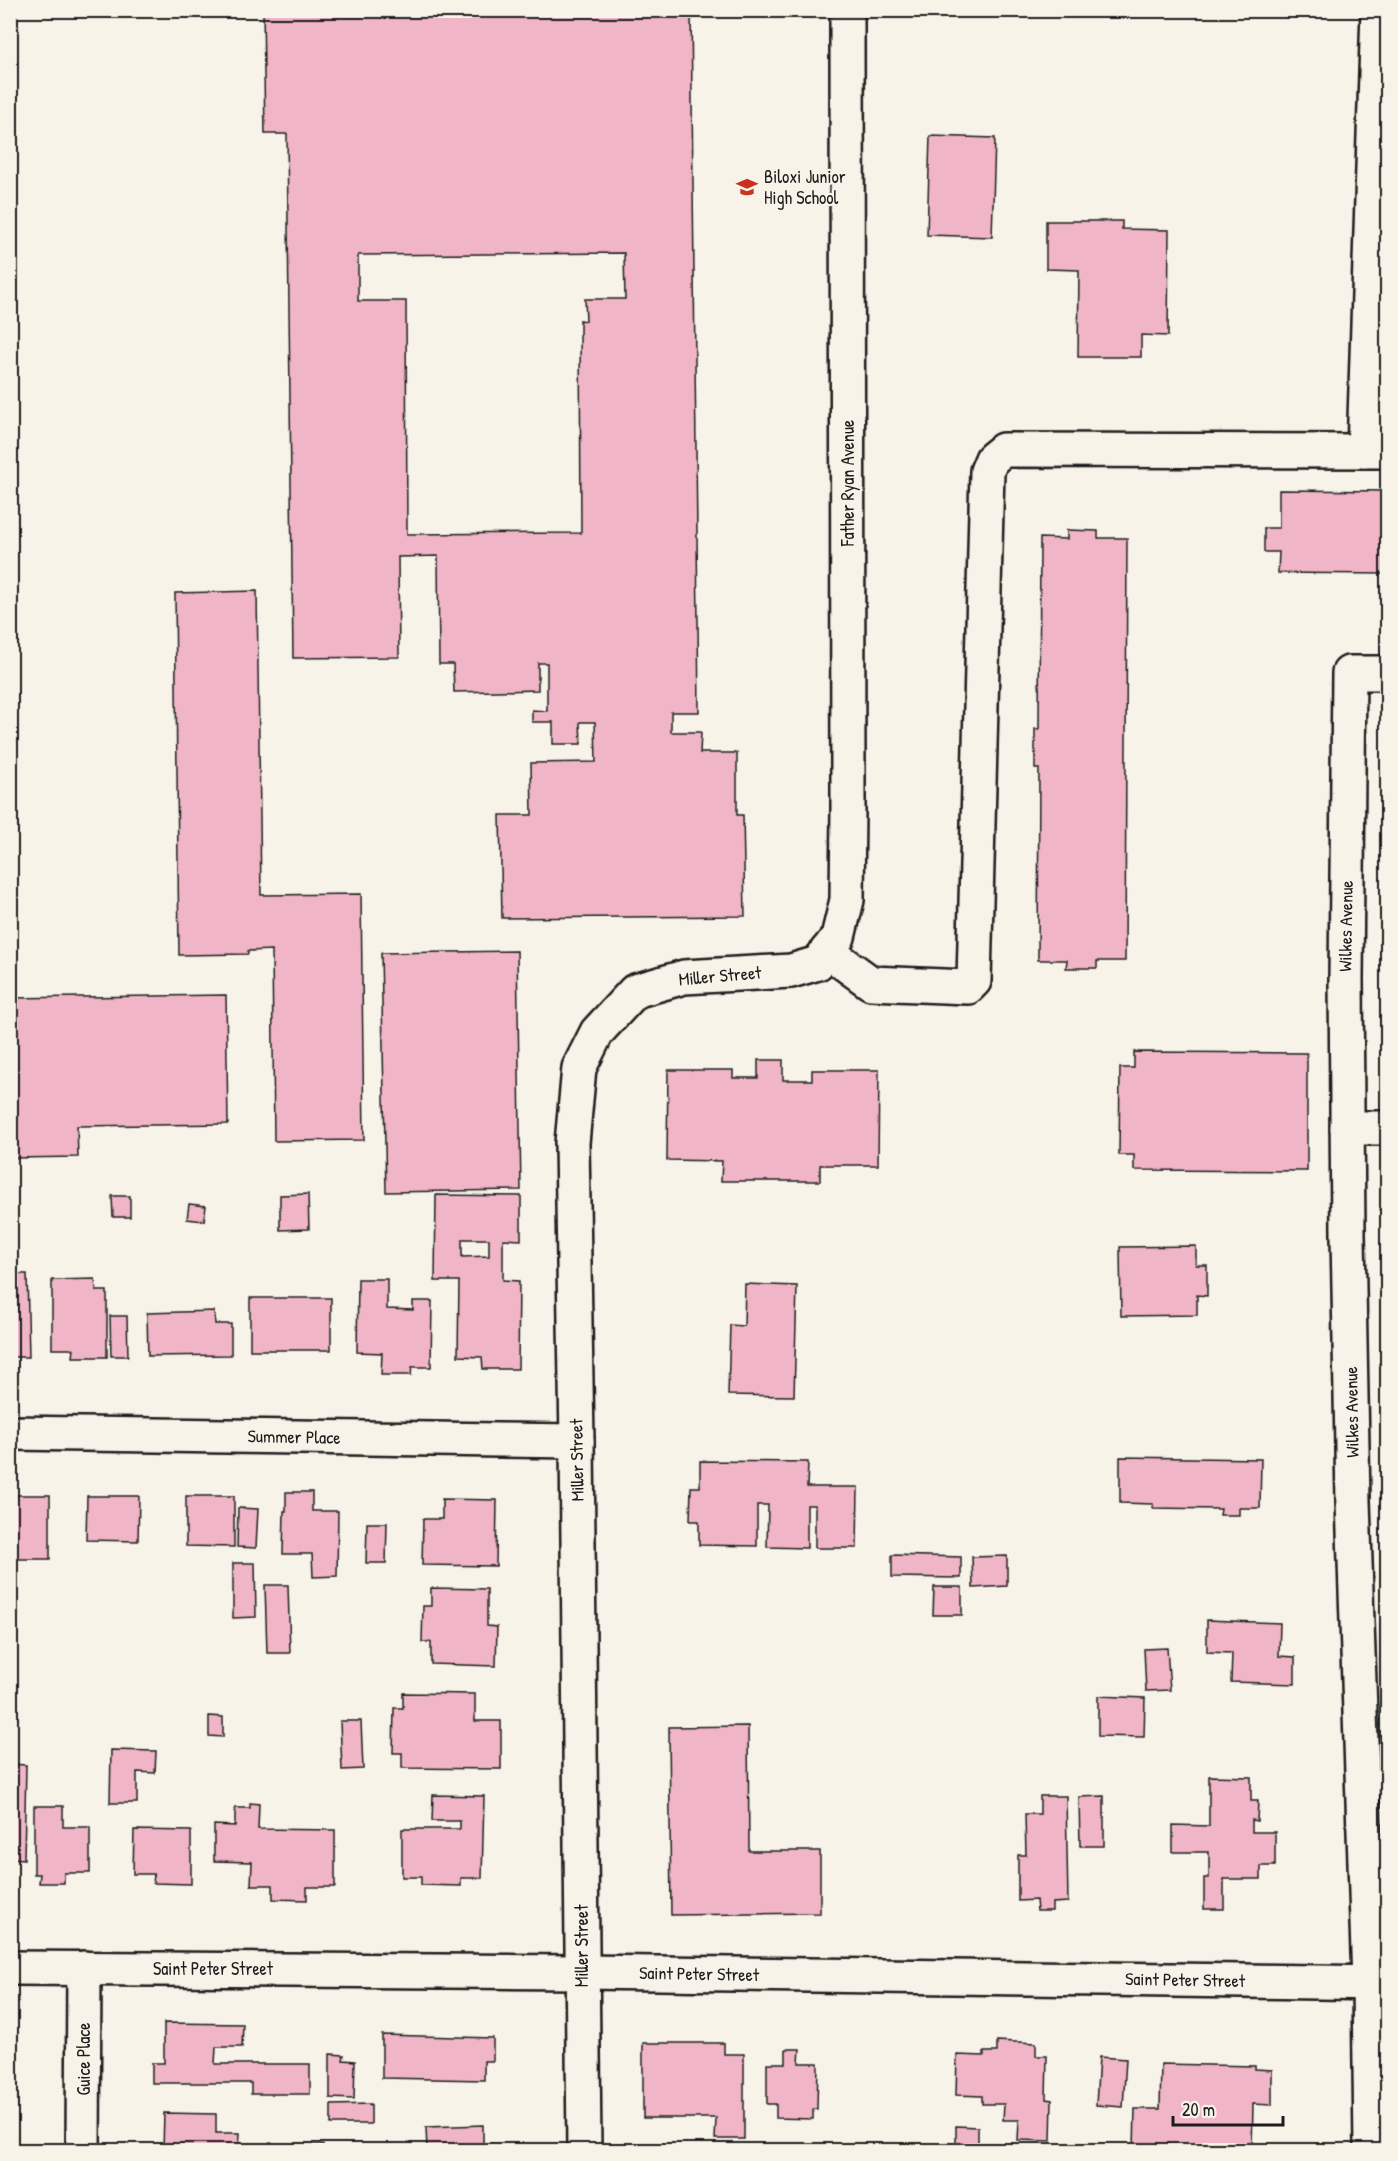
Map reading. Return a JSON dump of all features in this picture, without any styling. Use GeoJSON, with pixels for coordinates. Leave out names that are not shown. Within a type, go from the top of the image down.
{"type":"FeatureCollection","features":[{"type":"Feature","properties":{"kind":"street","name":"Father Ryan Avenue"},"geometry":{"type":"LineString","coordinates":[[827,951],[838,937],[847,900],[849,809],[847,10]]}},
{"type":"Feature","properties":{"kind":"street"},"geometry":{"type":"LineString","coordinates":[[827,951],[871,983],[968,987],[974,981],[987,471],[992,459],[1003,450],[1376,451],[1378,10]]}},
{"type":"Feature","properties":{"kind":"street","name":"Wilkes Avenue"},"geometry":{"type":"LineString","coordinates":[[1371,2151],[1378,1983],[1354,1512],[1346,979],[1349,673],[1388,673]]}},
{"type":"Feature","properties":{"kind":"street","name":"Miller Street"},"geometry":{"type":"LineString","coordinates":[[584,2151],[578,1440],[572,1143],[579,1068],[597,1032],[635,991],[684,977],[791,971],[818,963],[827,951]]}},
{"type":"Feature","properties":{"kind":"street"},"geometry":{"type":"LineString","coordinates":[[1347,1128],[1388,1128]]}},
{"type":"Feature","properties":{"kind":"street","name":"Summer Place"},"geometry":{"type":"LineString","coordinates":[[10,1433],[578,1440]]}},
{"type":"Feature","properties":{"kind":"street","name":"Saint Peter Street"},"geometry":{"type":"LineString","coordinates":[[10,1968],[582,1972],[1378,1983]]}},
{"type":"Feature","properties":{"kind":"street","name":"Guice Place"},"geometry":{"type":"LineString","coordinates":[[83,2151],[84,1968]]}},
{"type":"Feature","properties":{"kind":"building"},"geometry":{"type":"Polygon","coordinates":[[[263,10],[691,10],[699,712],[671,712],[671,732],[701,732],[700,753],[737,753],[737,815],[743,815],[745,916],[502,918],[500,815],[532,815],[531,763],[596,762],[595,722],[580,722],[581,744],[553,744],[553,722],[532,722],[532,710],[547,711],[547,663],[538,663],[538,690],[454,692],[453,664],[439,664],[438,556],[398,557],[399,657],[293,658],[287,134],[265,134],[263,10]],[[624,253],[358,255],[358,301],[406,301],[407,534],[581,533],[580,320],[586,321],[585,299],[625,299],[624,253]]]}},
{"type":"Feature","properties":{"kind":"building"},"geometry":{"type":"Polygon","coordinates":[[[930,136],[995,138],[992,237],[927,235],[930,136]]]}},
{"type":"Feature","properties":{"kind":"building"},"geometry":{"type":"Polygon","coordinates":[[[1046,221],[1122,221],[1122,229],[1169,230],[1168,336],[1141,335],[1141,357],[1078,357],[1079,270],[1046,269],[1046,221]]]}},
{"type":"Feature","properties":{"kind":"building"},"geometry":{"type":"Polygon","coordinates":[[[1279,490],[1388,491],[1388,574],[1278,573],[1279,552],[1264,552],[1264,528],[1279,528],[1279,490]]]}},
{"type":"Feature","properties":{"kind":"building"},"geometry":{"type":"Polygon","coordinates":[[[1067,530],[1098,531],[1098,538],[1127,538],[1125,961],[1097,961],[1097,968],[1066,968],[1067,960],[1038,960],[1039,769],[1035,769],[1035,729],[1039,729],[1040,538],[1067,539],[1067,530]]]}},
{"type":"Feature","properties":{"kind":"building"},"geometry":{"type":"Polygon","coordinates":[[[257,591],[261,895],[361,894],[364,1140],[274,1141],[272,950],[248,951],[248,954],[179,955],[175,593],[257,591]]]}},
{"type":"Feature","properties":{"kind":"building"},"geometry":{"type":"Polygon","coordinates":[[[517,951],[521,1190],[386,1192],[381,953],[517,951]]]}},
{"type":"Feature","properties":{"kind":"building"},"geometry":{"type":"Polygon","coordinates":[[[226,995],[228,1124],[77,1126],[78,1157],[10,1158],[10,998],[226,995]]]}},
{"type":"Feature","properties":{"kind":"building"},"geometry":{"type":"Polygon","coordinates":[[[1134,1052],[1307,1053],[1307,1171],[1134,1170],[1134,1155],[1119,1155],[1120,1068],[1134,1068],[1134,1052]]]}},
{"type":"Feature","properties":{"kind":"building"},"geometry":{"type":"Polygon","coordinates":[[[758,1060],[783,1060],[783,1080],[812,1080],[812,1070],[879,1070],[878,1165],[820,1165],[820,1181],[721,1181],[722,1161],[667,1160],[668,1070],[733,1070],[733,1078],[758,1078],[758,1060]]]}},
{"type":"Feature","properties":{"kind":"building"},"geometry":{"type":"Polygon","coordinates":[[[308,1194],[309,1229],[280,1230],[280,1195],[308,1194]]]}},
{"type":"Feature","properties":{"kind":"building"},"geometry":{"type":"Polygon","coordinates":[[[436,1195],[521,1196],[521,1240],[503,1239],[503,1280],[519,1281],[518,1369],[483,1369],[482,1357],[458,1356],[459,1281],[435,1281],[436,1195]],[[462,1239],[462,1257],[489,1256],[489,1239],[462,1239]]]}},
{"type":"Feature","properties":{"kind":"building"},"geometry":{"type":"Polygon","coordinates":[[[112,1196],[130,1196],[130,1217],[113,1217],[112,1196]]]}},
{"type":"Feature","properties":{"kind":"building"},"geometry":{"type":"Polygon","coordinates":[[[189,1204],[206,1206],[204,1221],[187,1219],[189,1204]]]}},
{"type":"Feature","properties":{"kind":"building"},"geometry":{"type":"Polygon","coordinates":[[[1196,1246],[1196,1265],[1207,1265],[1207,1296],[1197,1295],[1197,1315],[1121,1316],[1120,1247],[1196,1246]]]}},
{"type":"Feature","properties":{"kind":"building"},"geometry":{"type":"Polygon","coordinates":[[[10,1274],[27,1274],[29,1357],[10,1357],[10,1274]]]}},
{"type":"Feature","properties":{"kind":"building"},"geometry":{"type":"Polygon","coordinates":[[[95,1279],[96,1291],[107,1291],[107,1357],[73,1357],[74,1349],[52,1349],[52,1280],[95,1279]]]}},
{"type":"Feature","properties":{"kind":"building"},"geometry":{"type":"Polygon","coordinates":[[[358,1279],[387,1279],[387,1309],[413,1310],[413,1301],[432,1301],[431,1367],[412,1367],[411,1375],[381,1375],[382,1353],[357,1352],[358,1279]]]}},
{"type":"Feature","properties":{"kind":"building"},"geometry":{"type":"Polygon","coordinates":[[[745,1284],[797,1286],[794,1396],[728,1395],[730,1325],[744,1326],[745,1284]]]}},
{"type":"Feature","properties":{"kind":"building"},"geometry":{"type":"Polygon","coordinates":[[[250,1298],[331,1298],[331,1350],[250,1350],[250,1298]]]}},
{"type":"Feature","properties":{"kind":"building"},"geometry":{"type":"Polygon","coordinates":[[[214,1311],[215,1324],[231,1324],[231,1355],[148,1356],[147,1313],[214,1311]]]}},
{"type":"Feature","properties":{"kind":"building"},"geometry":{"type":"Polygon","coordinates":[[[110,1316],[127,1316],[128,1356],[111,1356],[110,1316]]]}},
{"type":"Feature","properties":{"kind":"building"},"geometry":{"type":"Polygon","coordinates":[[[1120,1457],[1261,1459],[1260,1508],[1239,1508],[1239,1515],[1220,1515],[1221,1509],[1153,1508],[1153,1504],[1120,1503],[1120,1457]]]}},
{"type":"Feature","properties":{"kind":"building"},"geometry":{"type":"Polygon","coordinates":[[[700,1461],[808,1462],[807,1487],[858,1487],[857,1548],[815,1548],[815,1505],[807,1505],[807,1548],[767,1547],[768,1505],[757,1505],[757,1546],[699,1545],[699,1521],[690,1521],[691,1487],[700,1487],[700,1461]]]}},
{"type":"Feature","properties":{"kind":"building"},"geometry":{"type":"Polygon","coordinates":[[[286,1492],[312,1492],[312,1511],[338,1511],[337,1576],[313,1577],[312,1554],[283,1554],[286,1492]]]}},
{"type":"Feature","properties":{"kind":"building"},"geometry":{"type":"Polygon","coordinates":[[[10,1495],[50,1495],[50,1559],[10,1559],[10,1495]]]}},
{"type":"Feature","properties":{"kind":"building"},"geometry":{"type":"Polygon","coordinates":[[[87,1496],[139,1496],[138,1541],[86,1540],[87,1496]]]}},
{"type":"Feature","properties":{"kind":"building"},"geometry":{"type":"Polygon","coordinates":[[[186,1496],[234,1496],[234,1547],[186,1546],[186,1496]]]}},
{"type":"Feature","properties":{"kind":"building"},"geometry":{"type":"Polygon","coordinates":[[[442,1499],[497,1500],[496,1566],[422,1565],[423,1519],[442,1519],[442,1499]]]}},
{"type":"Feature","properties":{"kind":"building"},"geometry":{"type":"Polygon","coordinates":[[[238,1508],[258,1509],[256,1548],[237,1547],[238,1508]]]}},
{"type":"Feature","properties":{"kind":"building"},"geometry":{"type":"Polygon","coordinates":[[[367,1523],[387,1523],[386,1563],[366,1563],[367,1523]]]}},
{"type":"Feature","properties":{"kind":"building"},"geometry":{"type":"Polygon","coordinates":[[[892,1555],[961,1557],[961,1578],[892,1577],[892,1555]]]}},
{"type":"Feature","properties":{"kind":"building"},"geometry":{"type":"Polygon","coordinates":[[[1007,1556],[1007,1586],[973,1588],[972,1557],[1007,1556]]]}},
{"type":"Feature","properties":{"kind":"building"},"geometry":{"type":"Polygon","coordinates":[[[233,1563],[255,1563],[256,1617],[233,1618],[233,1563]]]}},
{"type":"Feature","properties":{"kind":"building"},"geometry":{"type":"Polygon","coordinates":[[[265,1585],[288,1585],[290,1653],[267,1653],[265,1585]]]}},
{"type":"Feature","properties":{"kind":"building"},"geometry":{"type":"Polygon","coordinates":[[[934,1587],[962,1587],[962,1615],[933,1615],[934,1587]]]}},
{"type":"Feature","properties":{"kind":"building"},"geometry":{"type":"Polygon","coordinates":[[[431,1588],[487,1589],[487,1626],[497,1627],[496,1666],[431,1664],[431,1642],[422,1642],[423,1606],[431,1606],[431,1588]]]}},
{"type":"Feature","properties":{"kind":"building"},"geometry":{"type":"Polygon","coordinates":[[[1207,1620],[1280,1623],[1279,1656],[1295,1657],[1295,1684],[1231,1682],[1232,1653],[1207,1652],[1207,1620]]]}},
{"type":"Feature","properties":{"kind":"building"},"geometry":{"type":"Polygon","coordinates":[[[1167,1648],[1170,1690],[1146,1691],[1144,1649],[1167,1648]]]}},
{"type":"Feature","properties":{"kind":"building"},"geometry":{"type":"Polygon","coordinates":[[[403,1693],[475,1694],[475,1721],[501,1721],[501,1769],[402,1768],[402,1753],[393,1753],[394,1708],[403,1708],[403,1693]]]}},
{"type":"Feature","properties":{"kind":"building"},"geometry":{"type":"Polygon","coordinates":[[[1098,1696],[1145,1698],[1144,1737],[1098,1736],[1098,1696]]]}},
{"type":"Feature","properties":{"kind":"building"},"geometry":{"type":"Polygon","coordinates":[[[209,1716],[223,1717],[223,1737],[209,1736],[209,1716]]]}},
{"type":"Feature","properties":{"kind":"building"},"geometry":{"type":"Polygon","coordinates":[[[340,1721],[361,1721],[363,1769],[342,1770],[340,1721]]]}},
{"type":"Feature","properties":{"kind":"building"},"geometry":{"type":"Polygon","coordinates":[[[748,1726],[749,1851],[820,1851],[820,1913],[671,1915],[669,1727],[748,1726]]]}},
{"type":"Feature","properties":{"kind":"building"},"geometry":{"type":"Polygon","coordinates":[[[111,1750],[156,1751],[155,1773],[137,1772],[137,1803],[110,1803],[111,1750]]]}},
{"type":"Feature","properties":{"kind":"building"},"geometry":{"type":"Polygon","coordinates":[[[10,1764],[26,1765],[24,1859],[10,1858],[10,1764]]]}},
{"type":"Feature","properties":{"kind":"building"},"geometry":{"type":"Polygon","coordinates":[[[1209,1776],[1251,1777],[1251,1801],[1258,1801],[1257,1821],[1252,1820],[1252,1832],[1275,1832],[1275,1866],[1261,1866],[1261,1879],[1224,1879],[1224,1909],[1204,1909],[1204,1878],[1209,1878],[1209,1852],[1173,1852],[1173,1825],[1209,1826],[1209,1776]]]}},
{"type":"Feature","properties":{"kind":"building"},"geometry":{"type":"Polygon","coordinates":[[[433,1795],[484,1796],[482,1878],[461,1878],[461,1886],[421,1885],[421,1877],[402,1877],[402,1829],[460,1829],[460,1821],[432,1821],[433,1795]]]}},
{"type":"Feature","properties":{"kind":"building"},"geometry":{"type":"Polygon","coordinates":[[[1040,1796],[1066,1796],[1068,1902],[1052,1903],[1052,1911],[1037,1911],[1036,1900],[1018,1901],[1018,1855],[1026,1855],[1025,1814],[1040,1814],[1040,1796]]]}},
{"type":"Feature","properties":{"kind":"building"},"geometry":{"type":"Polygon","coordinates":[[[1104,1796],[1104,1846],[1080,1846],[1079,1797],[1104,1796]]]}},
{"type":"Feature","properties":{"kind":"building"},"geometry":{"type":"Polygon","coordinates":[[[250,1803],[259,1804],[258,1829],[335,1830],[335,1887],[307,1887],[307,1900],[273,1899],[273,1885],[251,1885],[252,1862],[214,1861],[214,1825],[235,1826],[235,1808],[250,1808],[250,1803]]]}},
{"type":"Feature","properties":{"kind":"building"},"geometry":{"type":"Polygon","coordinates":[[[34,1806],[63,1806],[63,1827],[90,1827],[90,1873],[64,1873],[64,1883],[39,1883],[40,1874],[34,1874],[34,1806]]]}},
{"type":"Feature","properties":{"kind":"building"},"geometry":{"type":"Polygon","coordinates":[[[134,1830],[191,1831],[191,1884],[153,1883],[154,1874],[133,1874],[134,1830]]]}},
{"type":"Feature","properties":{"kind":"building"},"geometry":{"type":"Polygon","coordinates":[[[164,2023],[243,2024],[242,2047],[216,2047],[215,2064],[310,2064],[310,2094],[251,2094],[251,2083],[152,2083],[152,2063],[164,2063],[164,2023]]]}},
{"type":"Feature","properties":{"kind":"building"},"geometry":{"type":"Polygon","coordinates":[[[382,2035],[493,2038],[493,2061],[484,2061],[484,2080],[382,2078],[382,2035]]]}},
{"type":"Feature","properties":{"kind":"building"},"geometry":{"type":"Polygon","coordinates":[[[997,2041],[1036,2043],[1036,2056],[1047,2056],[1046,2099],[1052,2100],[1051,2141],[1018,2140],[1019,2120],[1003,2120],[1004,2104],[982,2104],[982,2096],[956,2095],[957,2055],[984,2056],[984,2052],[997,2052],[997,2041]]]}},
{"type":"Feature","properties":{"kind":"building"},"geometry":{"type":"Polygon","coordinates":[[[643,2043],[724,2043],[724,2054],[744,2054],[744,2139],[715,2139],[716,2118],[643,2118],[643,2043]]]}},
{"type":"Feature","properties":{"kind":"building"},"geometry":{"type":"Polygon","coordinates":[[[786,2049],[800,2049],[799,2063],[818,2063],[817,2109],[813,2109],[813,2119],[776,2118],[776,2104],[767,2104],[767,2063],[786,2063],[786,2049]]]}},
{"type":"Feature","properties":{"kind":"building"},"geometry":{"type":"Polygon","coordinates":[[[330,2054],[344,2055],[343,2060],[355,2061],[354,2099],[330,2098],[330,2054]]]}},
{"type":"Feature","properties":{"kind":"building"},"geometry":{"type":"Polygon","coordinates":[[[1099,2057],[1126,2059],[1123,2107],[1096,2105],[1099,2057]]]}},
{"type":"Feature","properties":{"kind":"building"},"geometry":{"type":"Polygon","coordinates":[[[1161,2064],[1255,2066],[1255,2069],[1272,2070],[1272,2105],[1253,2104],[1252,2150],[1134,2149],[1135,2109],[1160,2109],[1161,2064]]]}},
{"type":"Feature","properties":{"kind":"building"},"geometry":{"type":"Polygon","coordinates":[[[371,2104],[371,2124],[331,2124],[331,2105],[371,2104]]]}},
{"type":"Feature","properties":{"kind":"building"},"geometry":{"type":"Polygon","coordinates":[[[164,2113],[216,2114],[216,2133],[240,2133],[239,2150],[163,2150],[164,2113]]]}},
{"type":"Feature","properties":{"kind":"building"},"geometry":{"type":"Polygon","coordinates":[[[483,2125],[483,2144],[498,2144],[498,2150],[427,2150],[426,2127],[483,2125]]]}},
{"type":"Feature","properties":{"kind":"building"},"geometry":{"type":"Polygon","coordinates":[[[956,2126],[978,2127],[978,2150],[956,2150],[956,2126]]]}},
{"type":"Feature","properties":{"kind":"building"},"geometry":{"type":"Polygon","coordinates":[[[294,2145],[323,2145],[323,2150],[294,2150],[294,2145]]]}},
{"type":"Feature","properties":{"kind":"place","name":"Biloxi Junior High School"},"geometry":{"type":"Point","coordinates":[747,187]}}]}
